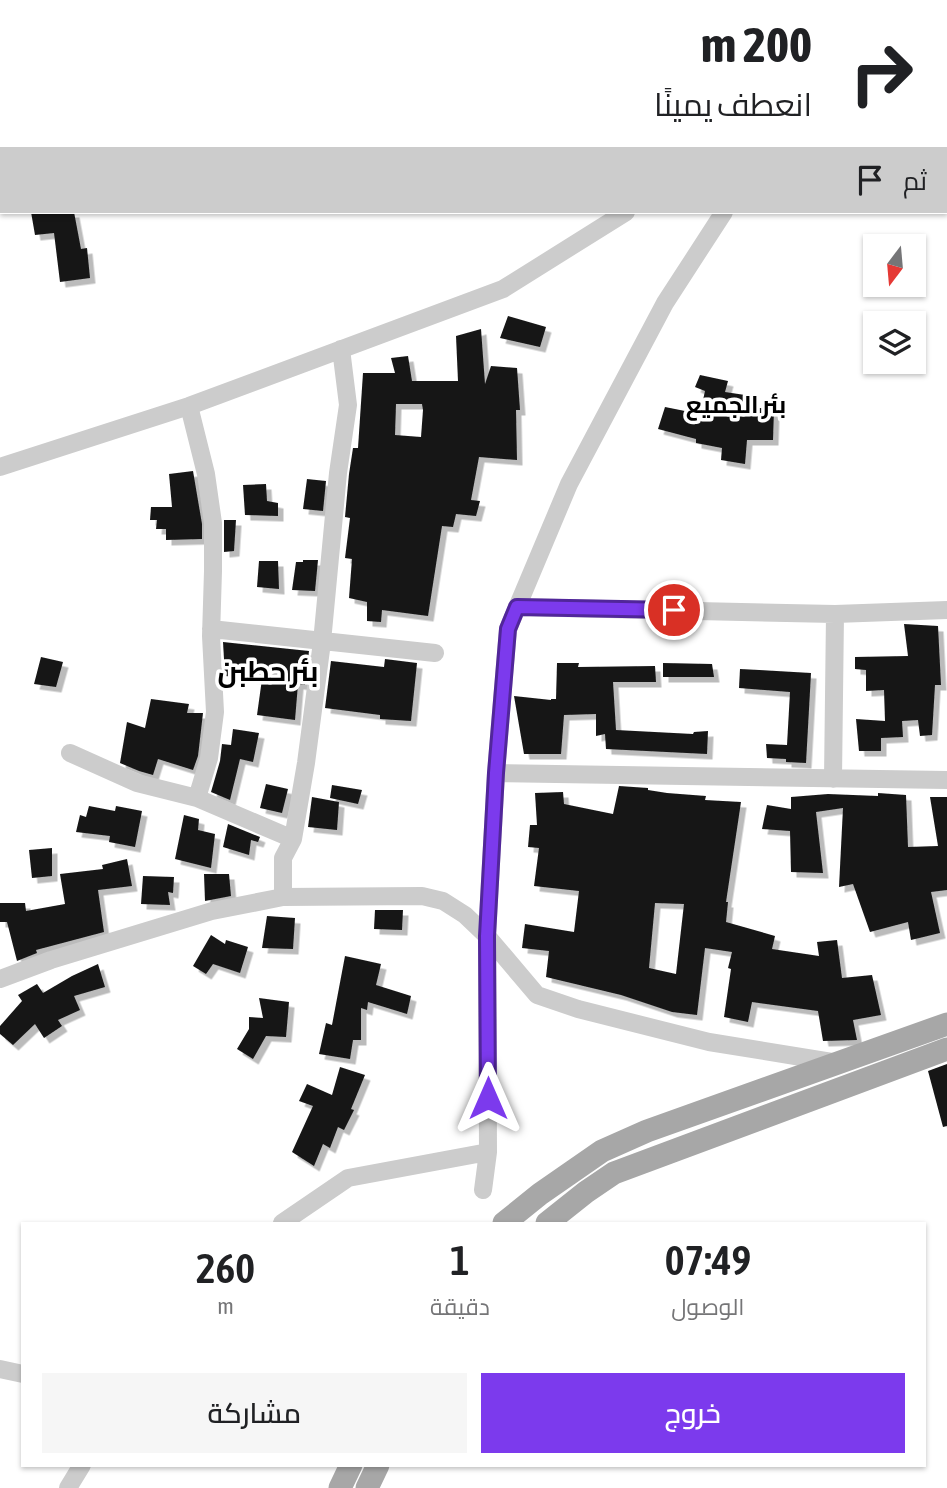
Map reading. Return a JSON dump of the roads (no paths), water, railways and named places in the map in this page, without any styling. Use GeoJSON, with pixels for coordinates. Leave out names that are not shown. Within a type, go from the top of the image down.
{"type":"FeatureCollection","features":[{"type":"Feature","properties":{"kind":"main road"},"geometry":{"type":"LineString","coordinates":[[505,1222],[602,1150],[647,1131],[947,1024]]}},
{"type":"Feature","properties":{"kind":"main road"},"geometry":{"type":"LineString","coordinates":[[548,1222],[614,1173],[947,1049]]}},
{"type":"Feature","properties":{"kind":"main road"},"geometry":{"type":"LineString","coordinates":[[340,1488],[350,1467]]}},
{"type":"Feature","properties":{"kind":"main road"},"geometry":{"type":"LineString","coordinates":[[367,1488],[377,1467]]}},
{"type":"Feature","properties":{"kind":"street"},"geometry":{"type":"LineString","coordinates":[[0,467],[189,406],[503,289],[623,214]]}},
{"type":"Feature","properties":{"kind":"street"},"geometry":{"type":"LineString","coordinates":[[483,1190],[488,1152],[487,936],[496,773],[508,629],[569,484],[665,303],[723,214]]}},
{"type":"Feature","properties":{"kind":"street"},"geometry":{"type":"LineString","coordinates":[[283,897],[283,859],[293,839],[322,642],[338,473],[348,405],[341,349]]}},
{"type":"Feature","properties":{"kind":"street"},"geometry":{"type":"LineString","coordinates":[[189,406],[206,474],[213,523],[211,629],[215,712],[209,758],[197,798]]}},
{"type":"Feature","properties":{"kind":"street"},"geometry":{"type":"LineString","coordinates":[[517,607],[835,614],[947,610]]}},
{"type":"Feature","properties":{"kind":"street"},"geometry":{"type":"LineString","coordinates":[[833,779],[835,614]]}},
{"type":"Feature","properties":{"kind":"street"},"geometry":{"type":"LineString","coordinates":[[211,629],[435,653]]}},
{"type":"Feature","properties":{"kind":"street"},"geometry":{"type":"LineString","coordinates":[[70,754],[137,783],[197,798],[293,839]]}},
{"type":"Feature","properties":{"kind":"street"},"geometry":{"type":"LineString","coordinates":[[496,773],[947,780]]}},
{"type":"Feature","properties":{"kind":"street"},"geometry":{"type":"LineString","coordinates":[[0,979],[51,960],[212,911],[283,897],[422,896],[443,901],[465,915],[487,936],[537,995],[578,1009],[709,1042],[838,1063]]}},
{"type":"Feature","properties":{"kind":"street"},"geometry":{"type":"LineString","coordinates":[[283,1222],[348,1178],[488,1152]]}},
{"type":"Feature","properties":{"kind":"street"},"geometry":{"type":"LineString","coordinates":[[0,1369],[21,1374]]}},
{"type":"Feature","properties":{"kind":"street"},"geometry":{"type":"LineString","coordinates":[[68,1488],[81,1467]]}},
{"type":"Feature","properties":{"kind":"district","name":"بئر الجميع"},"geometry":{"type":"Point","coordinates":[736,404]}},
{"type":"Feature","properties":{"kind":"district","name":"بئر حطبن"},"geometry":{"type":"Point","coordinates":[268,671]}}]}
